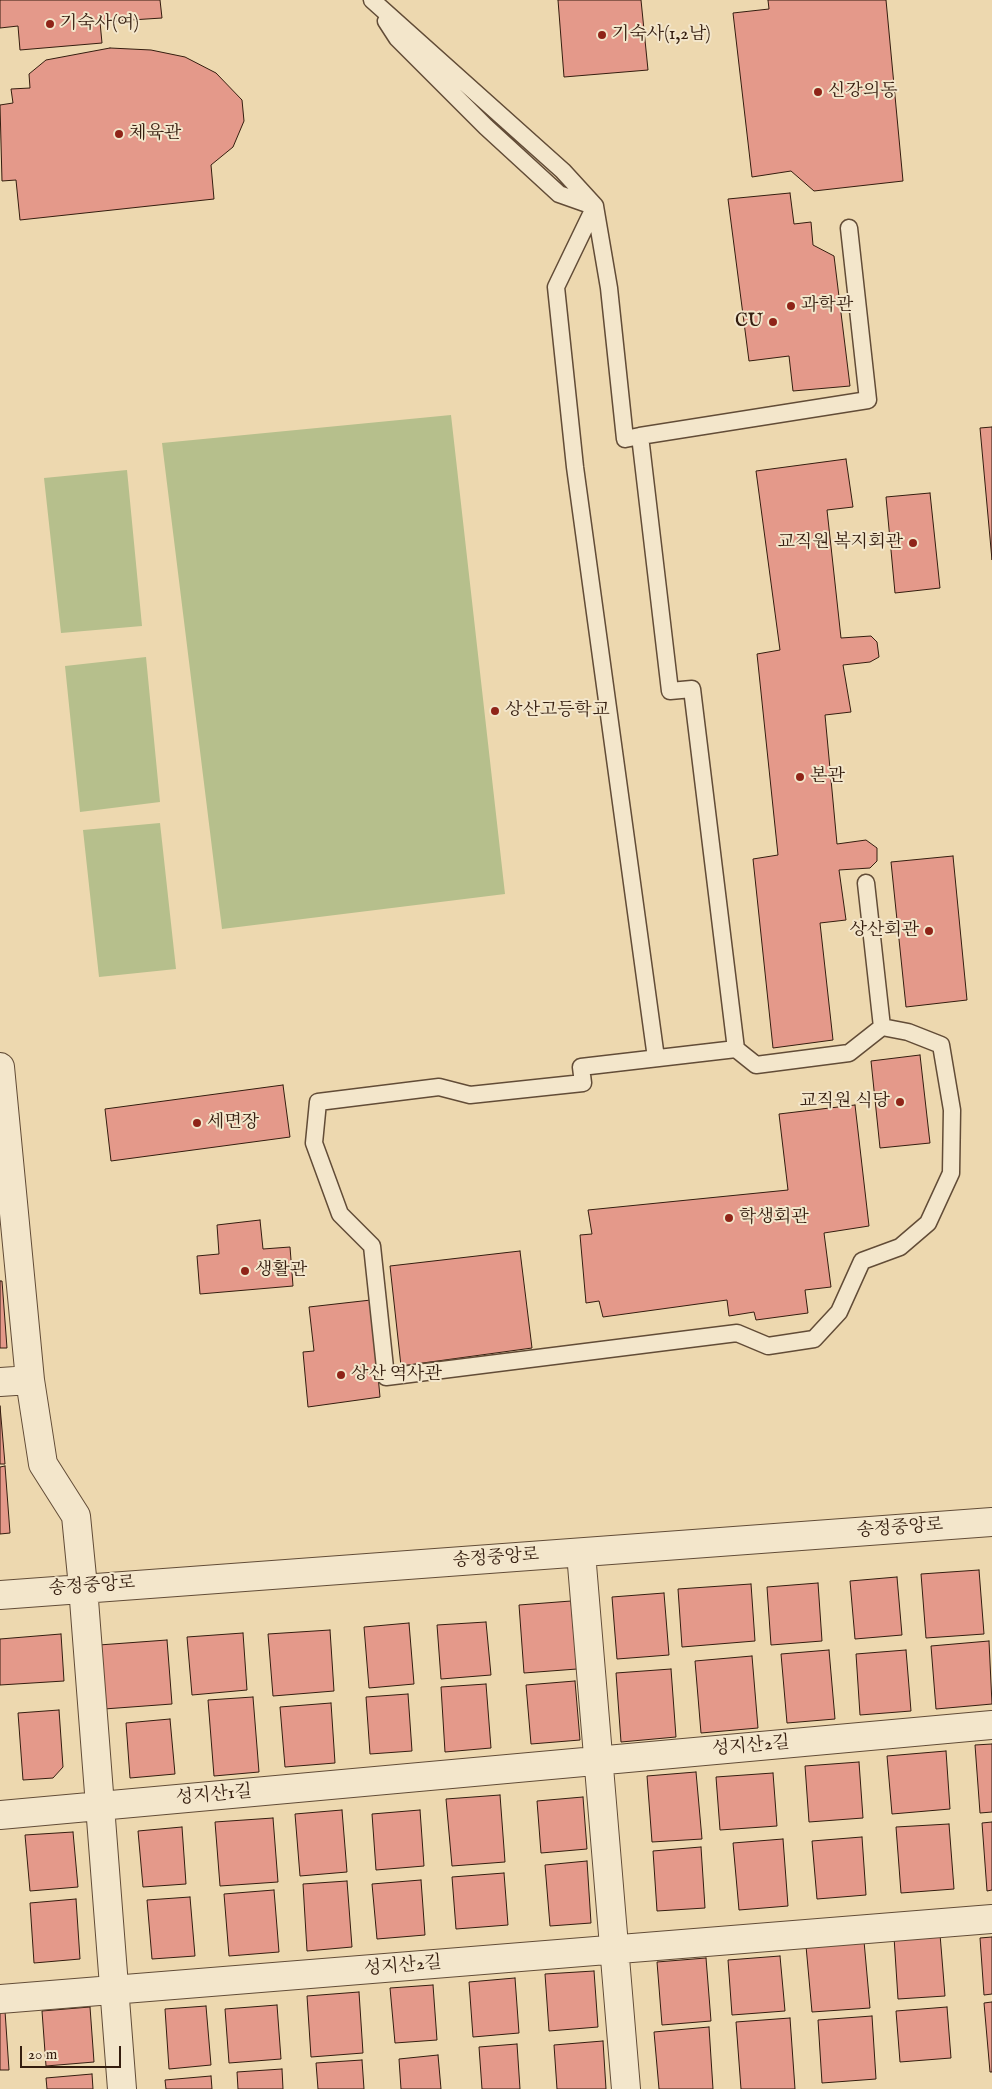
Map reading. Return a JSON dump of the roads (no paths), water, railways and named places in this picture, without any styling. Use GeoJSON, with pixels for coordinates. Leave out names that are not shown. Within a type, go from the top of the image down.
{"type":"FeatureCollection","features":[{"type":"Feature","properties":{"kind":"street"},"geometry":{"type":"LineString","coordinates":[[0,1067],[6,1200],[43,1464],[76,1516],[122,2089]]}},
{"type":"Feature","properties":{"kind":"street"},"geometry":{"type":"LineString","coordinates":[[0,1382],[30,1380]]}},
{"type":"Feature","properties":{"kind":"street","name":"송정중앙로"},"geometry":{"type":"LineString","coordinates":[[0,1594],[992,1522]]}},
{"type":"Feature","properties":{"kind":"street"},"geometry":{"type":"LineString","coordinates":[[581,1553],[626,2089]]}},
{"type":"Feature","properties":{"kind":"street","name":"성지산2길"},"geometry":{"type":"LineString","coordinates":[[329,1785],[992,1725]]}},
{"type":"Feature","properties":{"kind":"street","name":"성지산1길"},"geometry":{"type":"LineString","coordinates":[[0,1815],[329,1785]]}},
{"type":"Feature","properties":{"kind":"street","name":"성지산2길"},"geometry":{"type":"LineString","coordinates":[[115,1990],[992,1919]]}},
{"type":"Feature","properties":{"kind":"street"},"geometry":{"type":"LineString","coordinates":[[0,1999],[115,1990]]}},
{"type":"Feature","properties":{"kind":"lane"},"geometry":{"type":"LineString","coordinates":[[371,0],[563,171],[595,206],[609,288],[625,439],[868,400],[849,228]]}},
{"type":"Feature","properties":{"kind":"lane"},"geometry":{"type":"LineString","coordinates":[[595,206],[556,287],[575,467],[656,1058]]}},
{"type":"Feature","properties":{"kind":"lane"},"geometry":{"type":"LineString","coordinates":[[640,436],[670,691],[692,689],[736,1049],[756,1065],[849,1053],[882,1027],[908,1032],[941,1045],[952,1110],[951,1173],[928,1223],[900,1247],[862,1261],[839,1312],[814,1339],[768,1346],[737,1333],[386,1377],[372,1246],[340,1214],[314,1143],[318,1102],[438,1087],[470,1095],[583,1083],[581,1067],[736,1049]]}},
{"type":"Feature","properties":{"kind":"lane"},"geometry":{"type":"LineString","coordinates":[[866,883],[882,1027]]}},
{"type":"Feature","properties":{"kind":"place","name":"기숙사(여)"},"geometry":{"type":"Point","coordinates":[50,24]}},
{"type":"Feature","properties":{"kind":"place","name":"기숙사(1,2남)"},"geometry":{"type":"Point","coordinates":[602,35]}},
{"type":"Feature","properties":{"kind":"place","name":"신강의동"},"geometry":{"type":"Point","coordinates":[818,92]}},
{"type":"Feature","properties":{"kind":"place","name":"체육관"},"geometry":{"type":"Point","coordinates":[119,134]}},
{"type":"Feature","properties":{"kind":"place","name":"과학관"},"geometry":{"type":"Point","coordinates":[791,306]}},
{"type":"Feature","properties":{"kind":"place","name":"CU"},"geometry":{"type":"Point","coordinates":[773,322]}},
{"type":"Feature","properties":{"kind":"place","name":"교직원 복지회관"},"geometry":{"type":"Point","coordinates":[913,543]}},
{"type":"Feature","properties":{"kind":"place","name":"상산고등학교"},"geometry":{"type":"Point","coordinates":[495,711]}},
{"type":"Feature","properties":{"kind":"place","name":"본관"},"geometry":{"type":"Point","coordinates":[800,777]}},
{"type":"Feature","properties":{"kind":"place","name":"상산회관"},"geometry":{"type":"Point","coordinates":[929,931]}},
{"type":"Feature","properties":{"kind":"place","name":"교직원 식당"},"geometry":{"type":"Point","coordinates":[900,1102]}},
{"type":"Feature","properties":{"kind":"place","name":"세면장"},"geometry":{"type":"Point","coordinates":[197,1123]}},
{"type":"Feature","properties":{"kind":"place","name":"학생회관"},"geometry":{"type":"Point","coordinates":[729,1218]}},
{"type":"Feature","properties":{"kind":"place","name":"생활관"},"geometry":{"type":"Point","coordinates":[245,1271]}},
{"type":"Feature","properties":{"kind":"place","name":"상산 역사관"},"geometry":{"type":"Point","coordinates":[341,1375]}}]}
